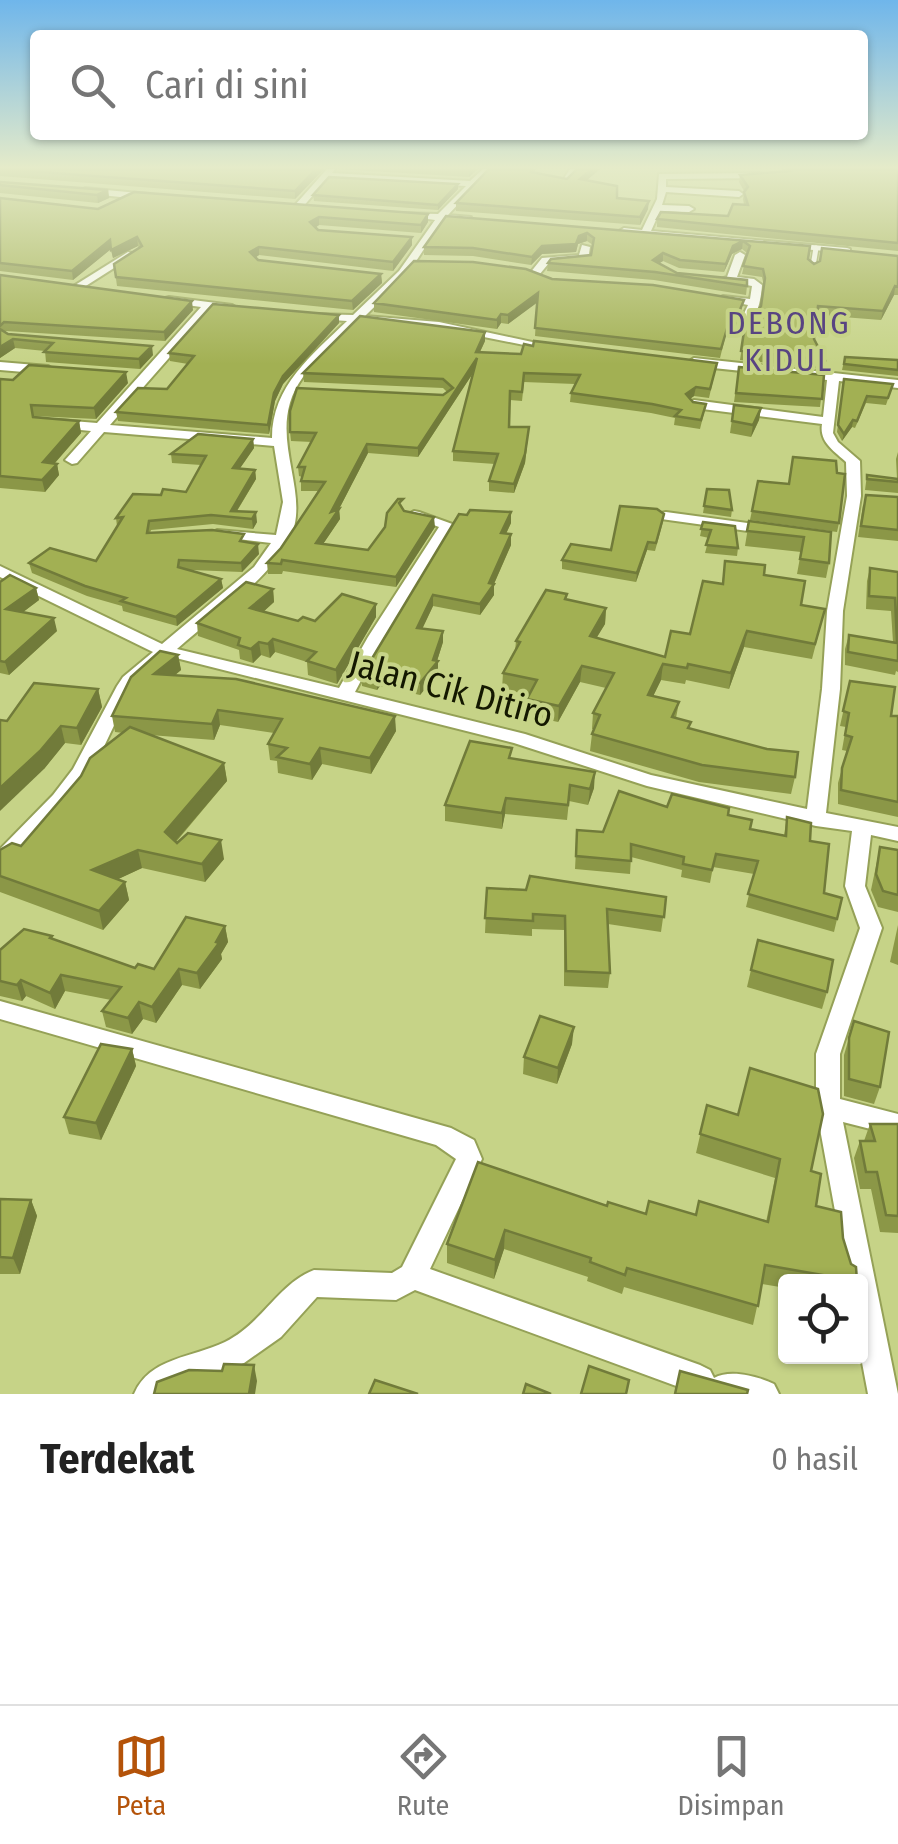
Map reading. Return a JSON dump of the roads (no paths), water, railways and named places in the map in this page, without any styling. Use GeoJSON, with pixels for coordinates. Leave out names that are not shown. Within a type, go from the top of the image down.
{"type":"FeatureCollection","features":[{"type":"Feature","properties":{"kind":"street"},"geometry":{"type":"LineString","coordinates":[[0,862],[67,793],[90,758],[116,699],[129,681],[259,570],[282,540],[290,502],[279,443],[290,389],[297,376],[398,278],[430,234]]}},
{"type":"Feature","properties":{"kind":"street"},"geometry":{"type":"LineString","coordinates":[[667,234],[852,252]]}},
{"type":"Feature","properties":{"kind":"street"},"geometry":{"type":"LineString","coordinates":[[408,239],[426,240]]}},
{"type":"Feature","properties":{"kind":"street"},"geometry":{"type":"LineString","coordinates":[[535,273],[546,260],[584,258],[586,247]]}},
{"type":"Feature","properties":{"kind":"street"},"geometry":{"type":"LineString","coordinates":[[96,290],[74,286],[136,252]]}},
{"type":"Feature","properties":{"kind":"street"},"geometry":{"type":"LineString","coordinates":[[731,280],[740,255]]}},
{"type":"Feature","properties":{"kind":"street"},"geometry":{"type":"LineString","coordinates":[[412,262],[429,262]]}},
{"type":"Feature","properties":{"kind":"street"},"geometry":{"type":"LineString","coordinates":[[522,270],[547,279]]}},
{"type":"Feature","properties":{"kind":"street"},"geometry":{"type":"LineString","coordinates":[[378,276],[398,278]]}},
{"type":"Feature","properties":{"kind":"street"},"geometry":{"type":"LineString","coordinates":[[712,279],[755,282],[754,304],[744,326]]}},
{"type":"Feature","properties":{"kind":"street"},"geometry":{"type":"LineString","coordinates":[[706,297],[754,304]]}},
{"type":"Feature","properties":{"kind":"street"},"geometry":{"type":"LineString","coordinates":[[152,298],[242,309]]}},
{"type":"Feature","properties":{"kind":"street"},"geometry":{"type":"LineString","coordinates":[[72,460],[209,305]]}},
{"type":"Feature","properties":{"kind":"street"},"geometry":{"type":"LineString","coordinates":[[294,314],[474,330],[576,351]]}},
{"type":"Feature","properties":{"kind":"street"},"geometry":{"type":"LineString","coordinates":[[153,347],[171,348]]}},
{"type":"Feature","properties":{"kind":"street"},"geometry":{"type":"LineString","coordinates":[[675,360],[898,384]]}},
{"type":"Feature","properties":{"kind":"street"},"geometry":{"type":"LineString","coordinates":[[0,366],[72,372]]}},
{"type":"Feature","properties":{"kind":"street"},"geometry":{"type":"LineString","coordinates":[[816,820],[845,541],[862,497],[852,462],[828,438],[834,375]]}},
{"type":"Feature","properties":{"kind":"street"},"geometry":{"type":"LineString","coordinates":[[126,376],[144,377]]}},
{"type":"Feature","properties":{"kind":"street"},"geometry":{"type":"LineString","coordinates":[[290,389],[310,390]]}},
{"type":"Feature","properties":{"kind":"street"},"geometry":{"type":"LineString","coordinates":[[694,404],[828,420]]}},
{"type":"Feature","properties":{"kind":"street"},"geometry":{"type":"LineString","coordinates":[[42,422],[279,443]]}},
{"type":"Feature","properties":{"kind":"street"},"geometry":{"type":"LineString","coordinates":[[344,694],[448,525],[410,514]]}},
{"type":"Feature","properties":{"kind":"street"},"geometry":{"type":"LineString","coordinates":[[666,516],[791,533]]}},
{"type":"Feature","properties":{"kind":"street"},"geometry":{"type":"LineString","coordinates":[[213,532],[282,540]]}},
{"type":"Feature","properties":{"kind":"street"},"geometry":{"type":"LineString","coordinates":[[827,538],[845,541]]}},
{"type":"Feature","properties":{"kind":"street","name":"Jalan Cik Ditiro"},"geometry":{"type":"LineString","coordinates":[[0,571],[162,650],[518,738],[647,780],[816,820],[898,834]]}},
{"type":"Feature","properties":{"kind":"street"},"geometry":{"type":"LineString","coordinates":[[862,829],[855,886],[871,928],[828,1054],[828,1107],[883,1394]]}},
{"type":"Feature","properties":{"kind":"street"},"geometry":{"type":"LineString","coordinates":[[0,1010],[442,1136],[465,1148],[467,1169],[412,1276],[396,1287],[314,1283],[302,1290],[271,1327],[234,1353],[164,1378],[149,1394]]}},
{"type":"Feature","properties":{"kind":"street"},"geometry":{"type":"LineString","coordinates":[[828,1107],[898,1125]]}},
{"type":"Feature","properties":{"kind":"street"},"geometry":{"type":"LineString","coordinates":[[412,1276],[716,1386],[764,1394]]}},
{"type":"Feature","properties":{"kind":"lane"},"geometry":{"type":"LineString","coordinates":[[812,266],[816,248]]}},
{"type":"Feature","properties":{"kind":"district","name":"DEBONG KIDUL"},"geometry":{"type":"Point","coordinates":[789,342]}}]}
